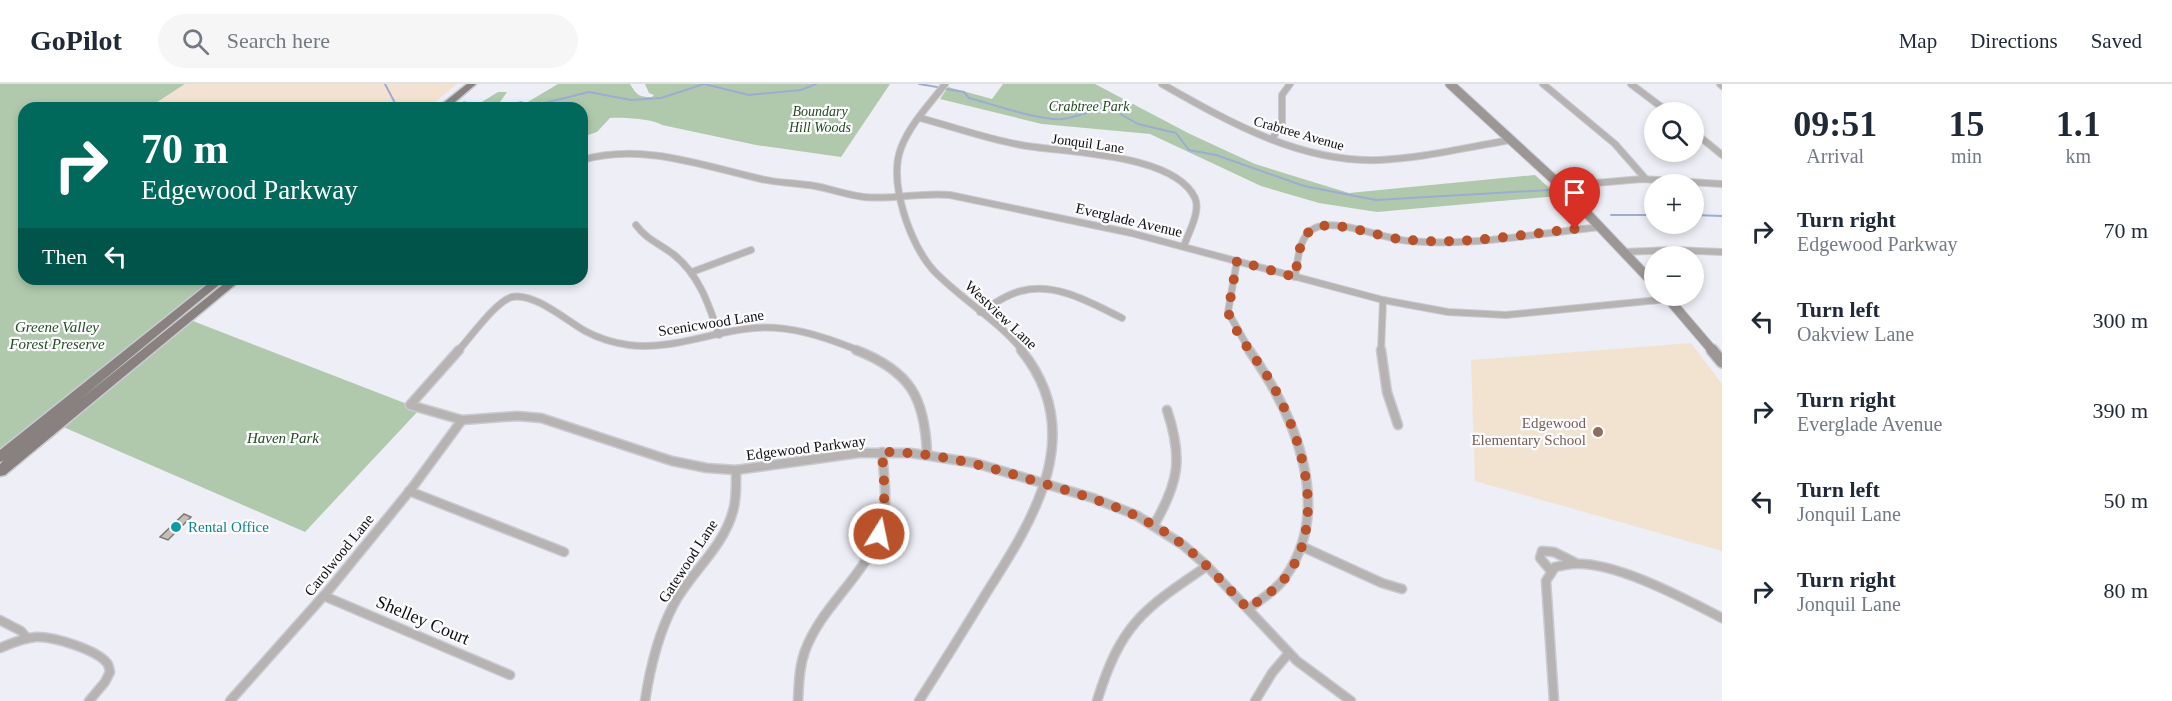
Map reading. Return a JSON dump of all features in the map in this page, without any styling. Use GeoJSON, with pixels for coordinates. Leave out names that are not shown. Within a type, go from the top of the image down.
{"type":"FeatureCollection","features":[{"type":"Feature","properties":{"kind":"main road"},"geometry":{"type":"LineString","coordinates":[[438,102],[460,84]]}},
{"type":"Feature","properties":{"kind":"main road"},"geometry":{"type":"LineString","coordinates":[[450,102],[472,84]]}},
{"type":"Feature","properties":{"kind":"main road"},"geometry":{"type":"LineString","coordinates":[[0,458],[214,285]]}},
{"type":"Feature","properties":{"kind":"main road"},"geometry":{"type":"LineString","coordinates":[[0,471],[230,285]]}},
{"type":"Feature","properties":{"kind":"street","name":"Westview Lane"},"geometry":{"type":"LineString","coordinates":[[919,701],[1024,534],[1052,456],[1055,432],[1049,395],[1028,357],[922,258],[909,231],[896,167],[898,152],[945,84]]}},
{"type":"Feature","properties":{"kind":"street","name":"Crabtree Avenue"},"geometry":{"type":"LineString","coordinates":[[1162,84],[1230,123],[1272,139],[1331,156],[1369,160],[1511,140]]}},
{"type":"Feature","properties":{"kind":"street"},"geometry":{"type":"LineString","coordinates":[[1272,139],[1284,121],[1282,95],[1284,89],[1290,84]]}},
{"type":"Feature","properties":{"kind":"street"},"geometry":{"type":"LineString","coordinates":[[1450,84],[1561,186],[1644,273]]}},
{"type":"Feature","properties":{"kind":"street"},"geometry":{"type":"LineString","coordinates":[[1543,84],[1615,144],[1644,177]]}},
{"type":"Feature","properties":{"kind":"street"},"geometry":{"type":"LineString","coordinates":[[1631,84],[1655,102]]}},
{"type":"Feature","properties":{"kind":"street","name":"Jonquil Lane"},"geometry":{"type":"LineString","coordinates":[[920,118],[1018,144],[1123,158],[1163,173],[1190,189],[1196,201],[1196,210],[1184,246]]}},
{"type":"Feature","properties":{"kind":"street"},"geometry":{"type":"LineString","coordinates":[[1704,140],[1722,154]]}},
{"type":"Feature","properties":{"kind":"street","name":"Everglade Avenue"},"geometry":{"type":"LineString","coordinates":[[588,158],[609,152],[643,152],[767,180],[813,186],[857,196],[875,198],[930,193],[950,195],[1131,233],[1383,300],[1437,311],[1488,315],[1644,299]]}},
{"type":"Feature","properties":{"kind":"street"},"geometry":{"type":"LineString","coordinates":[[1561,186],[1644,177]]}},
{"type":"Feature","properties":{"kind":"street"},"geometry":{"type":"LineString","coordinates":[[1704,182],[1722,184]]}},
{"type":"Feature","properties":{"kind":"street"},"geometry":{"type":"LineString","coordinates":[[636,225],[641,234],[670,251],[693,272],[708,303],[719,335]]}},
{"type":"Feature","properties":{"kind":"street"},"geometry":{"type":"LineString","coordinates":[[1295,277],[1304,237],[1317,226],[1341,226],[1390,238],[1426,242],[1600,227]]}},
{"type":"Feature","properties":{"kind":"street"},"geometry":{"type":"LineString","coordinates":[[693,272],[751,250]]}},
{"type":"Feature","properties":{"kind":"street"},"geometry":{"type":"LineString","coordinates":[[1624,252],[1673,250],[1722,252]]}},
{"type":"Feature","properties":{"kind":"street"},"geometry":{"type":"LineString","coordinates":[[1237,261],[1228,312],[1234,327],[1272,384],[1296,440],[1307,498],[1307,528],[1303,547],[1293,567],[1280,584],[1248,609]]}},
{"type":"Feature","properties":{"kind":"street"},"geometry":{"type":"LineString","coordinates":[[980,312],[1020,291],[1041,289],[1070,294],[1122,318]]}},
{"type":"Feature","properties":{"kind":"street","name":"Scenicwood Lane"},"geometry":{"type":"LineString","coordinates":[[410,405],[500,304],[512,297],[526,298],[597,336],[627,345],[665,346],[757,327],[782,327],[848,346],[876,357],[899,373],[918,396],[927,424],[927,454]]}},
{"type":"Feature","properties":{"kind":"street"},"geometry":{"type":"LineString","coordinates":[[1383,300],[1379,349],[1381,371],[1387,397],[1398,425]]}},
{"type":"Feature","properties":{"kind":"street"},"geometry":{"type":"LineString","coordinates":[[1675,306],[1722,362]]}},
{"type":"Feature","properties":{"kind":"street","name":"Edgewood Parkway"},"geometry":{"type":"LineString","coordinates":[[410,405],[462,420],[517,416],[541,418],[685,465],[736,470],[882,452],[927,454],[975,463],[1043,483],[1118,507],[1154,525],[1183,545],[1207,566],[1289,653],[1312,674],[1351,701]]}},
{"type":"Feature","properties":{"kind":"street"},"geometry":{"type":"LineString","coordinates":[[1154,525],[1173,491],[1178,468],[1176,437],[1167,410]]}},
{"type":"Feature","properties":{"kind":"street","name":"Carolwood Lane"},"geometry":{"type":"LineString","coordinates":[[230,701],[280,648],[324,596],[438,457],[462,420]]}},
{"type":"Feature","properties":{"kind":"street"},"geometry":{"type":"LineString","coordinates":[[798,701],[801,664],[811,636],[879,534],[884,504],[882,452]]}},
{"type":"Feature","properties":{"kind":"street","name":"Gatewood Lane"},"geometry":{"type":"LineString","coordinates":[[645,701],[653,659],[667,619],[681,593],[720,539],[730,520],[735,499],[736,470]]}},
{"type":"Feature","properties":{"kind":"street"},"geometry":{"type":"LineString","coordinates":[[409,491],[564,552]]}},
{"type":"Feature","properties":{"kind":"street"},"geometry":{"type":"LineString","coordinates":[[1303,547],[1382,583],[1402,589]]}},
{"type":"Feature","properties":{"kind":"street"},"geometry":{"type":"LineString","coordinates":[[1555,568],[1540,558],[1542,551],[1554,552],[1575,563],[1590,565],[1649,583],[1722,618]]}},
{"type":"Feature","properties":{"kind":"street"},"geometry":{"type":"LineString","coordinates":[[1554,701],[1547,575],[1555,568],[1575,563]]}},
{"type":"Feature","properties":{"kind":"street"},"geometry":{"type":"LineString","coordinates":[[1097,701],[1110,658],[1128,626],[1146,607],[1207,566]]}},
{"type":"Feature","properties":{"kind":"street","name":"Shelley Court"},"geometry":{"type":"LineString","coordinates":[[324,596],[510,675]]}},
{"type":"Feature","properties":{"kind":"street"},"geometry":{"type":"LineString","coordinates":[[0,620],[21,631],[27,638]]}},
{"type":"Feature","properties":{"kind":"street"},"geometry":{"type":"LineString","coordinates":[[0,648],[27,638],[49,637],[81,647],[107,663],[110,672],[105,682],[89,701]]}},
{"type":"Feature","properties":{"kind":"street"},"geometry":{"type":"LineString","coordinates":[[1255,701],[1289,653]]}},
{"type":"Feature","properties":{"kind":"shaded area"},"geometry":{"type":"Polygon","coordinates":[[[185,84],[457,84],[435,102],[157,102],[185,84]]]}},
{"type":"Feature","properties":{"kind":"shaded area","name":"Edgewood Elementary School"},"geometry":{"type":"Polygon","coordinates":[[[1691,343],[1722,384],[1722,551],[1475,481],[1471,360],[1691,343]]]}},
{"type":"Feature","properties":{"kind":"green space","name":"Greene Valley Forest Preserve"},"geometry":{"type":"Polygon","coordinates":[[[0,84],[185,84],[157,102],[18,102],[18,285],[210,285],[0,456],[0,84]]]}},
{"type":"Feature","properties":{"kind":"green space","name":"Boundary Hill Woods"},"geometry":{"type":"Polygon","coordinates":[[[558,84],[630,84],[638,95],[652,97],[654,95],[649,93],[645,84],[890,84],[841,157],[756,145],[652,121],[629,118],[610,118],[597,132],[588,135],[588,102],[528,102],[558,84]]]}},
{"type":"Feature","properties":{"kind":"green space","name":"Crabtree Park"},"geometry":{"type":"Polygon","coordinates":[[[1003,84],[1095,84],[1190,134],[1255,164],[1349,193],[1535,175],[1558,196],[1377,212],[1319,203],[1261,186],[1150,134],[1042,124],[940,99],[948,87],[992,99],[1003,84]]]}},
{"type":"Feature","properties":{"kind":"green space","name":"Boundary Hill Woods"},"geometry":{"type":"Polygon","coordinates":[[[498,92],[507,92],[500,102],[482,102],[498,92]]]}},
{"type":"Feature","properties":{"kind":"green space","name":"Haven Park"},"geometry":{"type":"Polygon","coordinates":[[[193,321],[420,409],[305,532],[61,426],[193,321]]]}},
{"type":"Feature","properties":{"kind":"building","name":"Rental Office"},"geometry":{"type":"Polygon","coordinates":[[[184,514],[191,517],[168,540],[160,537],[184,514]]]}},
{"type":"Feature","properties":{"kind":"waterway"},"geometry":{"type":"LineString","coordinates":[[385,84],[394,102]]}},
{"type":"Feature","properties":{"kind":"waterway"},"geometry":{"type":"LineString","coordinates":[[548,102],[589,92],[631,100],[661,98],[704,84],[749,95],[801,90],[816,84]]}},
{"type":"Feature","properties":{"kind":"waterway"},"geometry":{"type":"LineString","coordinates":[[919,84],[937,87]]}},
{"type":"Feature","properties":{"kind":"waterway"},"geometry":{"type":"LineString","coordinates":[[946,89],[964,92],[969,98],[1016,112],[1052,119],[1068,118],[1108,107],[1138,124],[1176,133],[1189,150],[1216,155],[1304,186],[1376,200],[1549,190]]}},
{"type":"Feature","properties":{"kind":"waterway"},"geometry":{"type":"LineString","coordinates":[[1611,215],[1644,215]]}},
{"type":"Feature","properties":{"kind":"waterway"},"geometry":{"type":"LineString","coordinates":[[1704,215],[1722,216]]}},
{"type":"Feature","properties":{"kind":"place","name":"Edgewood Elementary School"},"geometry":{"type":"Point","coordinates":[1598,432]}},
{"type":"Feature","properties":{"kind":"place","name":"Rental Office"},"geometry":{"type":"Point","coordinates":[176,527]}},
{"type":"Feature","properties":{"kind":"route"},"geometry":{"type":"LineString","coordinates":[[879,534],[883,519],[885,489],[882,452],[953,458],[1093,498],[1136,515],[1183,545],[1207,566],[1248,609],[1286,578],[1303,547],[1308,515],[1300,456],[1283,405],[1230,320],[1228,303],[1237,261],[1295,277],[1304,237],[1308,231],[1317,226],[1341,226],[1390,238],[1426,242],[1575,229]]}}]}
